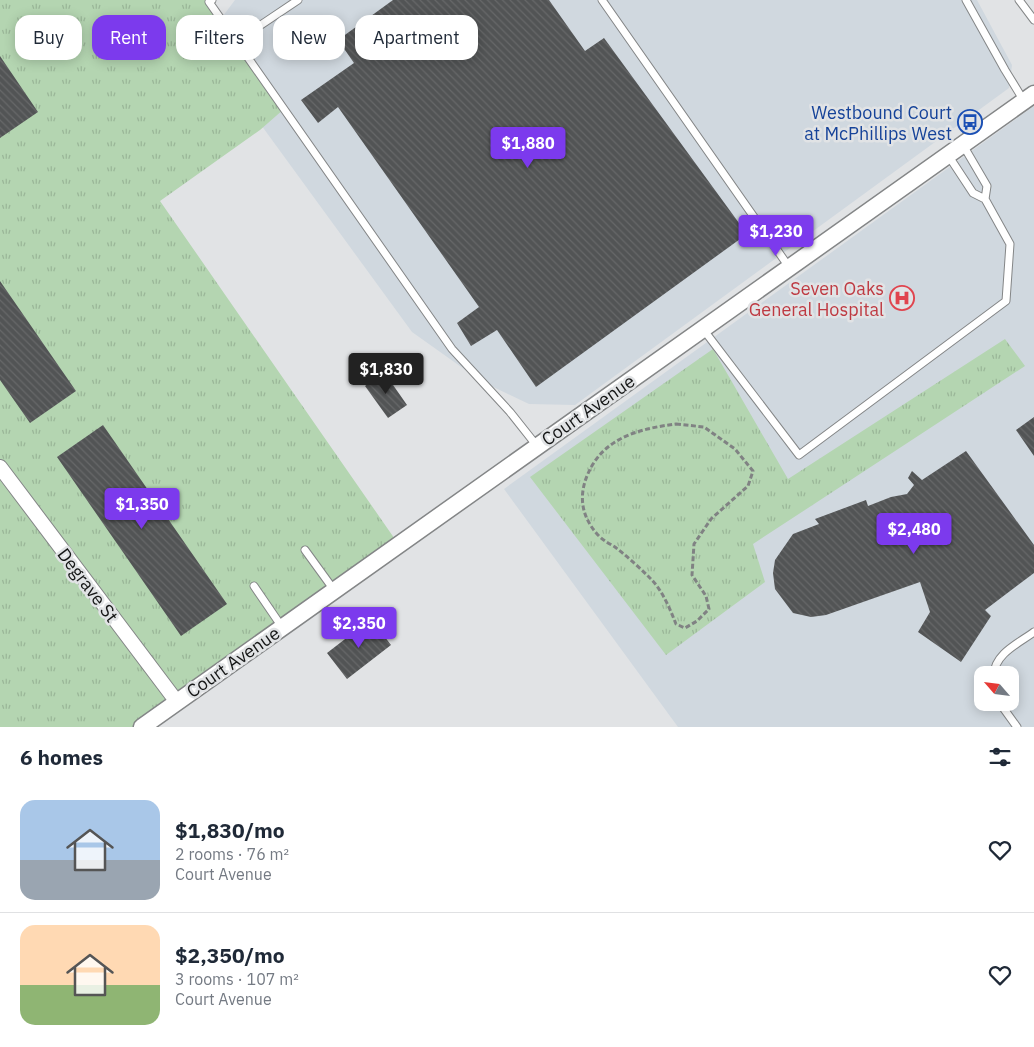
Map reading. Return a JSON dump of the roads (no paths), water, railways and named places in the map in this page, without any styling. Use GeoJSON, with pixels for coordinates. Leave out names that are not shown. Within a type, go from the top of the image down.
{"type":"FeatureCollection","features":[{"type":"Feature","properties":{"kind":"street","name":"Court Avenue"},"geometry":{"type":"LineString","coordinates":[[142,727],[1029,97]]}},
{"type":"Feature","properties":{"kind":"street","name":"Degrave St"},"geometry":{"type":"LineString","coordinates":[[0,467],[177,702]]}},
{"type":"Feature","properties":{"kind":"lane"},"geometry":{"type":"LineString","coordinates":[[212,0],[209,2],[218,15]]}},
{"type":"Feature","properties":{"kind":"lane"},"geometry":{"type":"LineString","coordinates":[[263,24],[298,0]]}},
{"type":"Feature","properties":{"kind":"lane"},"geometry":{"type":"LineString","coordinates":[[602,0],[789,268]]}},
{"type":"Feature","properties":{"kind":"lane"},"geometry":{"type":"LineString","coordinates":[[966,0],[1005,70],[1029,97]]}},
{"type":"Feature","properties":{"kind":"lane"},"geometry":{"type":"LineString","coordinates":[[1019,0],[1034,20]]}},
{"type":"Feature","properties":{"kind":"lane"},"geometry":{"type":"LineString","coordinates":[[250,60],[452,349],[510,412],[537,447]]}},
{"type":"Feature","properties":{"kind":"lane"},"geometry":{"type":"LineString","coordinates":[[963,145],[987,186],[985,199]]}},
{"type":"Feature","properties":{"kind":"lane"},"geometry":{"type":"LineString","coordinates":[[703,329],[799,455],[1006,301],[1010,244],[985,199],[974,193],[948,155]]}},
{"type":"Feature","properties":{"kind":"lane"},"geometry":{"type":"LineString","coordinates":[[305,550],[334,590]]}},
{"type":"Feature","properties":{"kind":"lane"},"geometry":{"type":"LineString","coordinates":[[254,586],[282,627]]}},
{"type":"Feature","properties":{"kind":"lane"},"geometry":{"type":"LineString","coordinates":[[994,666],[1007,651],[1034,632]]}},
{"type":"Feature","properties":{"kind":"lane"},"geometry":{"type":"LineString","coordinates":[[1005,711],[1017,727]]}},
{"type":"Feature","properties":{"kind":"place","name":"Westbound Court at McPhillips West"},"geometry":{"type":"Point","coordinates":[970,122]}},
{"type":"Feature","properties":{"kind":"place","name":"Seven Oaks General Hospital"},"geometry":{"type":"Point","coordinates":[902,298]}}]}
